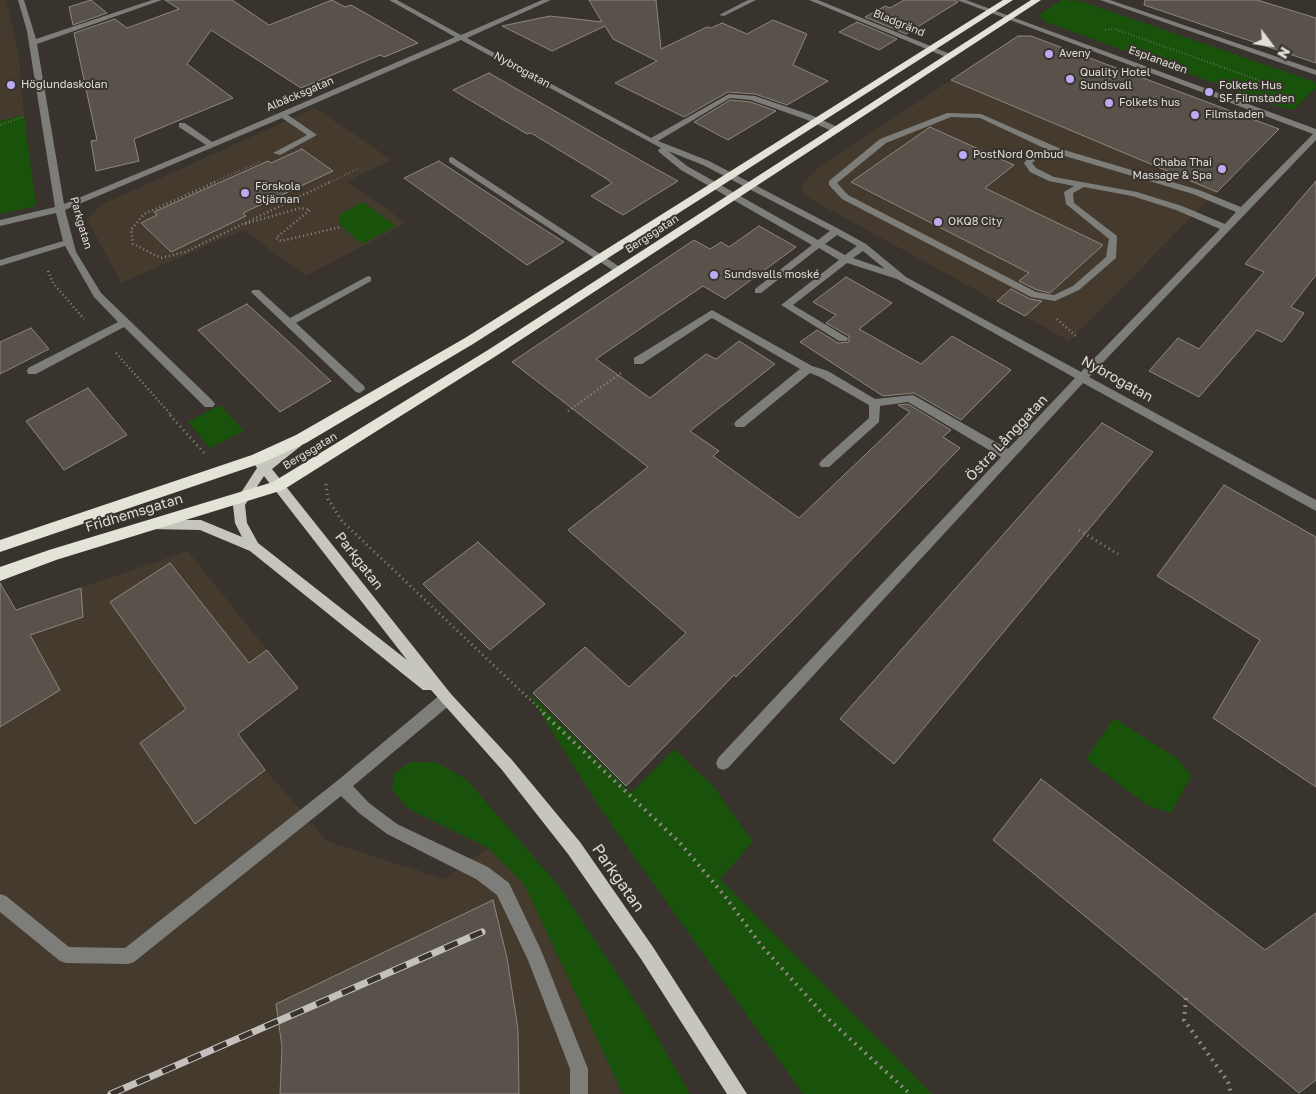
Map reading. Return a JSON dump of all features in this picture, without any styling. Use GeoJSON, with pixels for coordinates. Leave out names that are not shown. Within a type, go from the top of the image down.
{"type":"FeatureCollection","features":[{"type":"Feature","properties":{"kind":"highway","name":"Bergsgatan"},"geometry":{"type":"LineString","coordinates":[[261,464],[469,341],[1010,0]]}},
{"type":"Feature","properties":{"kind":"highway","name":"Bergsgatan"},"geometry":{"type":"LineString","coordinates":[[278,486],[620,271],[1037,0]]}},
{"type":"Feature","properties":{"kind":"highway","name":"Fridhemsgatan"},"geometry":{"type":"LineString","coordinates":[[0,546],[261,464]]}},
{"type":"Feature","properties":{"kind":"highway","name":"Fridhemsgatan"},"geometry":{"type":"LineString","coordinates":[[0,574],[278,486]]}},
{"type":"Feature","properties":{"kind":"main road","name":"Parkgatan"},"geometry":{"type":"LineString","coordinates":[[254,547],[241,523],[239,505],[261,464],[446,699],[507,765],[574,848],[648,953],[738,1094]]}},
{"type":"Feature","properties":{"kind":"main road","name":"Parkgatan"},"geometry":{"type":"LineString","coordinates":[[151,525],[200,525],[254,547],[446,699]]}},
{"type":"Feature","properties":{"kind":"street","name":"Parkgatan"},"geometry":{"type":"LineString","coordinates":[[22,0],[31,31],[60,209],[71,252],[97,295],[209,404]]}},
{"type":"Feature","properties":{"kind":"street"},"geometry":{"type":"LineString","coordinates":[[32,43],[159,0]]}},
{"type":"Feature","properties":{"kind":"street","name":"Nybrogatan"},"geometry":{"type":"LineString","coordinates":[[392,0],[652,141],[730,175],[863,246],[903,279]]}},
{"type":"Feature","properties":{"kind":"street","name":"Albäcksgatan"},"geometry":{"type":"LineString","coordinates":[[0,223],[60,209],[548,0]]}},
{"type":"Feature","properties":{"kind":"street"},"geometry":{"type":"LineString","coordinates":[[722,15],[752,0]]}},
{"type":"Feature","properties":{"kind":"street","name":"Bladgränd"},"geometry":{"type":"LineString","coordinates":[[812,0],[951,56]]}},
{"type":"Feature","properties":{"kind":"street","name":"Esplanaden"},"geometry":{"type":"LineString","coordinates":[[960,0],[1172,78],[1316,134]]}},
{"type":"Feature","properties":{"kind":"street"},"geometry":{"type":"LineString","coordinates":[[1103,0],[1316,73]]}},
{"type":"Feature","properties":{"kind":"street"},"geometry":{"type":"LineString","coordinates":[[652,141],[729,96],[752,98],[837,130]]}},
{"type":"Feature","properties":{"kind":"street"},"geometry":{"type":"LineString","coordinates":[[277,153],[313,135],[282,114]]}},
{"type":"Feature","properties":{"kind":"street"},"geometry":{"type":"LineString","coordinates":[[1082,185],[1068,192],[1070,204],[1114,238],[1111,258],[1076,288],[1055,298],[1034,295],[845,198],[832,183],[849,166],[882,141],[950,115],[982,116],[1058,151],[1196,192],[1242,211]]}},
{"type":"Feature","properties":{"kind":"street"},"geometry":{"type":"LineString","coordinates":[[182,125],[212,144]]}},
{"type":"Feature","properties":{"kind":"street","name":"Östra Långgatan"},"geometry":{"type":"LineString","coordinates":[[723,763],[1083,377],[1316,134]]}},
{"type":"Feature","properties":{"kind":"street","name":"Nybrogatan"},"geometry":{"type":"LineString","coordinates":[[652,141],[684,168],[844,259],[903,279],[1316,506]]}},
{"type":"Feature","properties":{"kind":"street"},"geometry":{"type":"LineString","coordinates":[[1058,151],[1036,154],[1028,163],[1033,170],[1052,179],[1134,194],[1179,208],[1227,228]]}},
{"type":"Feature","properties":{"kind":"street"},"geometry":{"type":"LineString","coordinates":[[452,160],[620,271]]}},
{"type":"Feature","properties":{"kind":"street"},"geometry":{"type":"LineString","coordinates":[[758,291],[836,232]]}},
{"type":"Feature","properties":{"kind":"street"},"geometry":{"type":"LineString","coordinates":[[0,263],[68,242]]}},
{"type":"Feature","properties":{"kind":"street"},"geometry":{"type":"LineString","coordinates":[[842,338],[786,305],[863,246]]}},
{"type":"Feature","properties":{"kind":"street"},"geometry":{"type":"LineString","coordinates":[[290,322],[368,279]]}},
{"type":"Feature","properties":{"kind":"street"},"geometry":{"type":"LineString","coordinates":[[256,292],[360,389]]}},
{"type":"Feature","properties":{"kind":"street"},"geometry":{"type":"LineString","coordinates":[[638,361],[712,313],[808,370],[824,374],[874,403],[909,398],[1010,456]]}},
{"type":"Feature","properties":{"kind":"street"},"geometry":{"type":"LineString","coordinates":[[32,371],[124,323]]}},
{"type":"Feature","properties":{"kind":"street"},"geometry":{"type":"LineString","coordinates":[[740,424],[808,370]]}},
{"type":"Feature","properties":{"kind":"street"},"geometry":{"type":"LineString","coordinates":[[825,464],[875,419],[874,403]]}},
{"type":"Feature","properties":{"kind":"street"},"geometry":{"type":"LineString","coordinates":[[0,902],[66,955],[128,956],[342,786],[446,699]]}},
{"type":"Feature","properties":{"kind":"street"},"geometry":{"type":"LineString","coordinates":[[342,786],[364,808],[392,829],[482,873],[503,889],[535,956],[579,1069],[579,1094]]}},
{"type":"Feature","properties":{"kind":"path"},"geometry":{"type":"LineString","coordinates":[[1105,30],[1115,28],[1268,83],[1276,82]]}},
{"type":"Feature","properties":{"kind":"path"},"geometry":{"type":"LineString","coordinates":[[1172,78],[1197,58]]}},
{"type":"Feature","properties":{"kind":"path"},"geometry":{"type":"LineString","coordinates":[[277,153],[144,214],[131,230],[133,244],[161,258],[184,252],[359,168]]}},
{"type":"Feature","properties":{"kind":"path"},"geometry":{"type":"LineString","coordinates":[[235,228],[300,208],[310,210],[276,238],[281,241],[341,227]]}},
{"type":"Feature","properties":{"kind":"path"},"geometry":{"type":"LineString","coordinates":[[1056,318],[1077,337]]}},
{"type":"Feature","properties":{"kind":"path"},"geometry":{"type":"LineString","coordinates":[[568,411],[638,361]]}},
{"type":"Feature","properties":{"kind":"path"},"geometry":{"type":"LineString","coordinates":[[180,424],[206,455]]}},
{"type":"Feature","properties":{"kind":"path"},"geometry":{"type":"LineString","coordinates":[[322,460],[328,499],[342,521],[680,843],[724,895],[761,945],[822,1014],[910,1094]]}},
{"type":"Feature","properties":{"kind":"path"},"geometry":{"type":"LineString","coordinates":[[1078,530],[1118,554]]}},
{"type":"Feature","properties":{"kind":"path"},"geometry":{"type":"LineString","coordinates":[[1186,998],[1184,1020],[1228,1082],[1231,1094]]}},
{"type":"Feature","properties":{"kind":"shaded area","name":"Höglundaskolan"},"geometry":{"type":"Polygon","coordinates":[[[0,0],[6,0],[19,54],[24,115],[0,121],[0,0]]]}},
{"type":"Feature","properties":{"kind":"shaded area"},"geometry":{"type":"Polygon","coordinates":[[[1018,36],[1031,36],[1266,124],[1273,135],[1069,341],[805,196],[801,185],[817,169],[1018,36]]]}},
{"type":"Feature","properties":{"kind":"shaded area","name":"Förskola Stjärnan"},"geometry":{"type":"Polygon","coordinates":[[[315,108],[392,160],[347,181],[406,223],[306,276],[243,230],[121,283],[87,219],[101,205],[315,108]]]}},
{"type":"Feature","properties":{"kind":"shaded area"},"geometry":{"type":"Polygon","coordinates":[[[188,551],[267,650],[233,727],[265,769],[327,841],[444,879],[488,848],[524,884],[623,1094],[0,1094],[0,615],[188,551]]]}},
{"type":"Feature","properties":{"kind":"green space"},"geometry":{"type":"Polygon","coordinates":[[[1062,0],[1080,1],[1315,82],[1316,88],[1294,109],[1286,109],[1046,22],[1040,17],[1040,14],[1062,0]]]}},
{"type":"Feature","properties":{"kind":"green space"},"geometry":{"type":"Polygon","coordinates":[[[24,115],[36,206],[0,214],[0,121],[24,115]]]}},
{"type":"Feature","properties":{"kind":"green space"},"geometry":{"type":"Polygon","coordinates":[[[363,202],[396,226],[362,244],[339,224],[339,215],[363,202]]]}},
{"type":"Feature","properties":{"kind":"green space"},"geometry":{"type":"Polygon","coordinates":[[[220,405],[244,431],[210,448],[188,422],[220,405]]]}},
{"type":"Feature","properties":{"kind":"green space"},"geometry":{"type":"Polygon","coordinates":[[[527,691],[631,793],[674,749],[713,786],[753,842],[720,879],[932,1094],[803,1094],[601,810],[527,691]]]}},
{"type":"Feature","properties":{"kind":"green space"},"geometry":{"type":"Polygon","coordinates":[[[1114,718],[1178,759],[1191,776],[1171,813],[1147,805],[1086,759],[1114,718]]]}},
{"type":"Feature","properties":{"kind":"green space"},"geometry":{"type":"Polygon","coordinates":[[[410,762],[436,762],[467,780],[558,885],[647,1019],[690,1094],[623,1094],[524,884],[488,848],[409,809],[392,790],[394,774],[410,762]]]}},
{"type":"Feature","properties":{"kind":"building"},"geometry":{"type":"Polygon","coordinates":[[[91,0],[107,13],[73,25],[69,7],[91,0]]]}},
{"type":"Feature","properties":{"kind":"building"},"geometry":{"type":"Polygon","coordinates":[[[165,0],[232,0],[269,25],[332,0],[345,7],[351,5],[418,43],[384,57],[380,55],[301,88],[211,30],[187,64],[233,98],[134,139],[139,161],[96,171],[91,141],[97,140],[74,33],[115,19],[127,28],[179,9],[165,0]]]}},
{"type":"Feature","properties":{"kind":"building"},"geometry":{"type":"Polygon","coordinates":[[[589,0],[656,0],[661,49],[707,27],[711,28],[722,23],[747,34],[773,20],[807,34],[793,65],[828,81],[787,105],[755,94],[728,92],[684,117],[615,83],[657,61],[613,39],[605,26],[552,51],[502,26],[550,16],[602,22],[589,0]]]}},
{"type":"Feature","properties":{"kind":"building"},"geometry":{"type":"Polygon","coordinates":[[[904,0],[955,0],[958,2],[906,34],[865,17],[885,6],[890,8],[904,0]]]}},
{"type":"Feature","properties":{"kind":"building"},"geometry":{"type":"Polygon","coordinates":[[[1145,0],[1257,0],[1316,18],[1316,63],[1144,5],[1145,0]]]}},
{"type":"Feature","properties":{"kind":"building"},"geometry":{"type":"Polygon","coordinates":[[[857,22],[897,39],[879,50],[839,32],[857,22]]]}},
{"type":"Feature","properties":{"kind":"building","name":"Folkets hus"},"geometry":{"type":"Polygon","coordinates":[[[1018,36],[1031,36],[1279,129],[1217,192],[951,80],[1018,36]]]}},
{"type":"Feature","properties":{"kind":"building"},"geometry":{"type":"Polygon","coordinates":[[[489,73],[678,181],[623,215],[591,196],[612,183],[607,179],[531,133],[527,134],[453,90],[489,73]]]}},
{"type":"Feature","properties":{"kind":"building"},"geometry":{"type":"Polygon","coordinates":[[[730,100],[751,102],[776,111],[728,140],[694,122],[730,100]]]}},
{"type":"Feature","properties":{"kind":"building"},"geometry":{"type":"Polygon","coordinates":[[[930,127],[1014,165],[985,188],[1103,245],[1050,293],[1037,290],[1019,281],[1029,273],[851,182],[930,127]]]}},
{"type":"Feature","properties":{"kind":"building"},"geometry":{"type":"Polygon","coordinates":[[[302,149],[333,171],[243,213],[246,216],[171,252],[141,223],[157,215],[154,212],[268,161],[271,163],[302,149]]]}},
{"type":"Feature","properties":{"kind":"building"},"geometry":{"type":"Polygon","coordinates":[[[439,161],[564,242],[527,265],[404,178],[439,161]]]}},
{"type":"Feature","properties":{"kind":"building"},"geometry":{"type":"Polygon","coordinates":[[[1316,181],[1316,275],[1291,307],[1304,313],[1285,339],[1282,342],[1257,330],[1199,397],[1149,371],[1178,338],[1199,349],[1264,272],[1245,264],[1316,181]]]}},
{"type":"Feature","properties":{"kind":"building"},"geometry":{"type":"Polygon","coordinates":[[[759,226],[796,247],[725,299],[703,286],[596,359],[650,398],[706,354],[716,359],[739,341],[775,364],[690,431],[719,451],[713,456],[799,518],[910,412],[898,405],[908,404],[951,430],[943,437],[960,448],[789,624],[736,677],[734,675],[626,786],[533,693],[585,647],[629,687],[686,633],[568,530],[648,467],[512,362],[694,240],[710,249],[721,242],[729,247],[759,226]]]}},
{"type":"Feature","properties":{"kind":"building"},"geometry":{"type":"Polygon","coordinates":[[[846,277],[892,303],[859,329],[921,364],[952,336],[1011,370],[961,420],[914,393],[883,396],[800,342],[817,330],[838,343],[849,342],[849,336],[826,323],[836,315],[813,302],[846,277]]]}},
{"type":"Feature","properties":{"kind":"building"},"geometry":{"type":"Polygon","coordinates":[[[1011,289],[1030,299],[1042,301],[1025,316],[997,301],[1011,289]]]}},
{"type":"Feature","properties":{"kind":"building"},"geometry":{"type":"Polygon","coordinates":[[[247,304],[331,381],[280,412],[198,330],[247,304]]]}},
{"type":"Feature","properties":{"kind":"building"},"geometry":{"type":"Polygon","coordinates":[[[31,328],[49,349],[0,374],[0,342],[31,328]]]}},
{"type":"Feature","properties":{"kind":"building"},"geometry":{"type":"Polygon","coordinates":[[[88,388],[127,435],[64,470],[26,421],[88,388]]]}},
{"type":"Feature","properties":{"kind":"building"},"geometry":{"type":"Polygon","coordinates":[[[1102,423],[1153,452],[894,764],[840,719],[1102,423]]]}},
{"type":"Feature","properties":{"kind":"building"},"geometry":{"type":"Polygon","coordinates":[[[1224,485],[1316,537],[1316,787],[1213,718],[1260,640],[1157,576],[1224,485]]]}},
{"type":"Feature","properties":{"kind":"building"},"geometry":{"type":"Polygon","coordinates":[[[478,542],[545,604],[490,650],[423,584],[478,542]]]}},
{"type":"Feature","properties":{"kind":"building"},"geometry":{"type":"Polygon","coordinates":[[[170,563],[249,663],[267,650],[298,688],[238,734],[265,770],[195,824],[140,743],[186,709],[110,602],[170,563]]]}},
{"type":"Feature","properties":{"kind":"building"},"geometry":{"type":"Polygon","coordinates":[[[0,583],[16,610],[81,588],[83,617],[30,635],[60,690],[0,727],[0,583]]]}},
{"type":"Feature","properties":{"kind":"building"},"geometry":{"type":"Polygon","coordinates":[[[1041,779],[1265,950],[1316,913],[1316,1080],[1299,1093],[993,840],[1041,779]]]}},
{"type":"Feature","properties":{"kind":"building"},"geometry":{"type":"Polygon","coordinates":[[[493,900],[507,958],[518,1029],[519,1094],[280,1094],[282,1047],[276,1004],[493,900]]]}},
{"type":"Feature","properties":{"kind":"railway"},"geometry":{"type":"LineString","coordinates":[[111,1094],[482,932]]}},
{"type":"Feature","properties":{"kind":"place","name":"Aveny"},"geometry":{"type":"Point","coordinates":[1049,54]}},
{"type":"Feature","properties":{"kind":"place","name":"Quality Hotel Sundsvall"},"geometry":{"type":"Point","coordinates":[1070,79]}},
{"type":"Feature","properties":{"kind":"place","name":"Höglundaskolan"},"geometry":{"type":"Point","coordinates":[11,85]}},
{"type":"Feature","properties":{"kind":"place","name":"Folkets Hus SF Filmstaden"},"geometry":{"type":"Point","coordinates":[1209,92]}},
{"type":"Feature","properties":{"kind":"place","name":"Folkets hus"},"geometry":{"type":"Point","coordinates":[1109,103]}},
{"type":"Feature","properties":{"kind":"place","name":"Filmstaden"},"geometry":{"type":"Point","coordinates":[1195,115]}},
{"type":"Feature","properties":{"kind":"place","name":"PostNord Ombud"},"geometry":{"type":"Point","coordinates":[963,155]}},
{"type":"Feature","properties":{"kind":"place","name":"Chaba Thai Massage & Spa"},"geometry":{"type":"Point","coordinates":[1222,169]}},
{"type":"Feature","properties":{"kind":"place","name":"Förskola Stjärnan"},"geometry":{"type":"Point","coordinates":[245,193]}},
{"type":"Feature","properties":{"kind":"place","name":"OKQ8 City"},"geometry":{"type":"Point","coordinates":[938,222]}},
{"type":"Feature","properties":{"kind":"place","name":"Sundsvalls moské"},"geometry":{"type":"Point","coordinates":[714,275]}}]}
